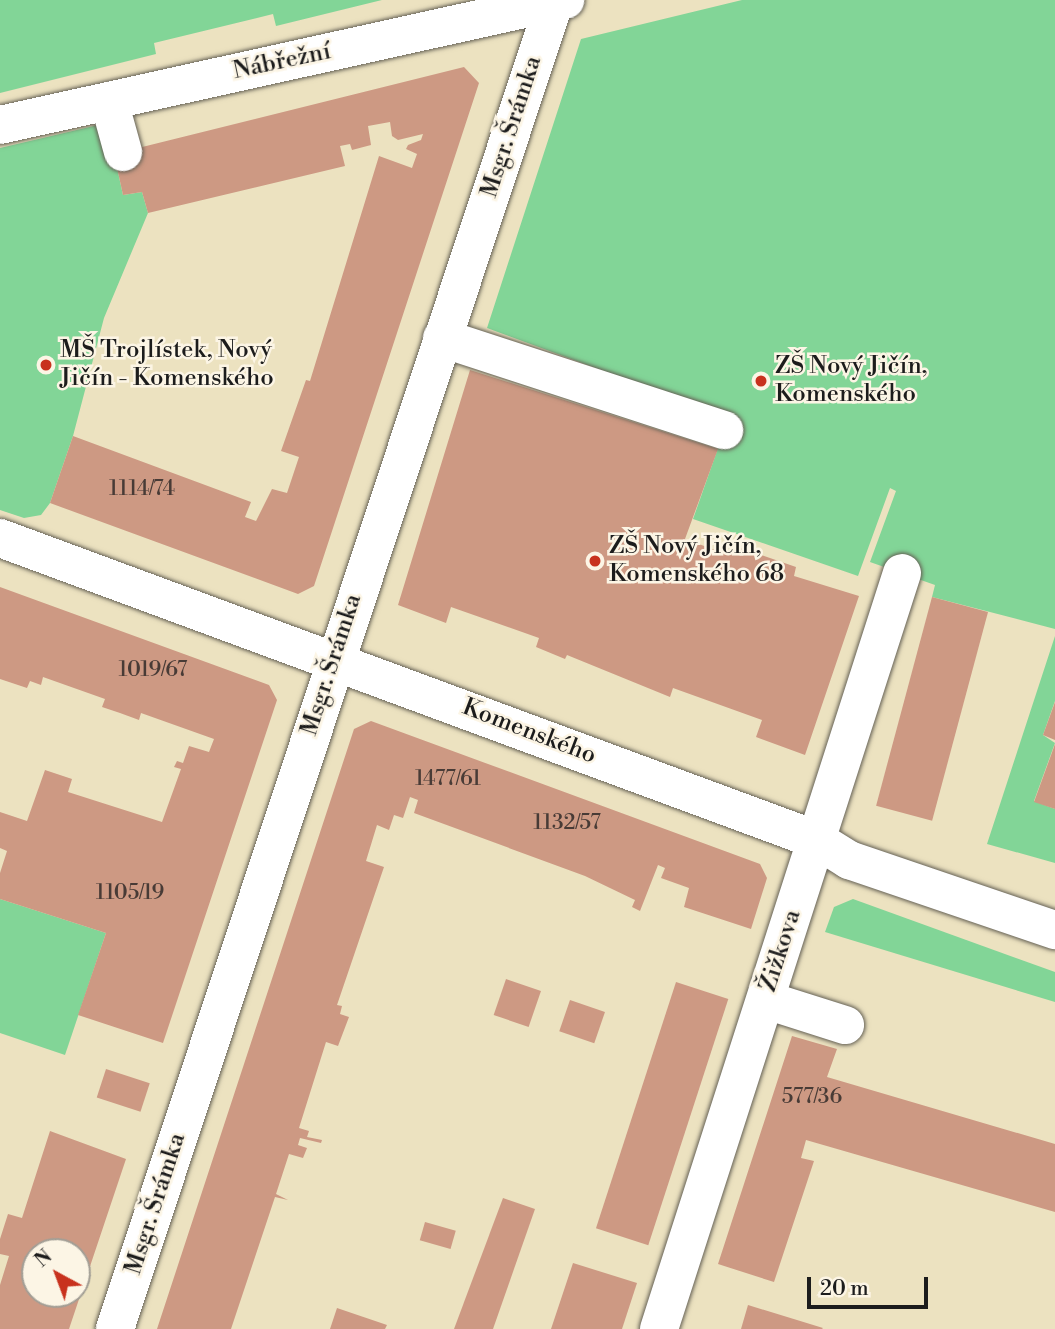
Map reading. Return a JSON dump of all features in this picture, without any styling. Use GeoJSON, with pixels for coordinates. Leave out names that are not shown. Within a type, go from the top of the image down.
{"type":"FeatureCollection","features":[{"type":"Feature","properties":{"kind":"street","name":"Nábřežní"},"geometry":{"type":"LineString","coordinates":[[0,125],[559,1]]}},
{"type":"Feature","properties":{"kind":"street","name":"Msgr. Šrámka"},"geometry":{"type":"LineString","coordinates":[[115,1329],[334,658],[559,1]]}},
{"type":"Feature","properties":{"kind":"street"},"geometry":{"type":"LineString","coordinates":[[109,101],[123,152]]}},
{"type":"Feature","properties":{"kind":"street"},"geometry":{"type":"LineString","coordinates":[[442,338],[724,430]]}},
{"type":"Feature","properties":{"kind":"street","name":"Komenského"},"geometry":{"type":"LineString","coordinates":[[0,538],[334,658],[817,840],[849,860],[1055,930]]}},
{"type":"Feature","properties":{"kind":"street","name":"Žižkova"},"geometry":{"type":"LineString","coordinates":[[659,1329],[902,573]]}},
{"type":"Feature","properties":{"kind":"street"},"geometry":{"type":"LineString","coordinates":[[766,1000],[845,1025]]}},
{"type":"Feature","properties":{"kind":"green space"},"geometry":{"type":"Polygon","coordinates":[[[0,0],[382,0],[276,26],[273,14],[154,43],[156,54],[0,93],[0,0]]]}},
{"type":"Feature","properties":{"kind":"green space","name":"ZŠ Nový Jičín, Komenského"},"geometry":{"type":"Polygon","coordinates":[[[742,0],[1055,0],[1055,629],[932,597],[935,585],[870,562],[896,491],[890,488],[858,576],[693,519],[729,417],[487,328],[581,39],[742,0]]]}},
{"type":"Feature","properties":{"kind":"green space","name":"MŠ Trojlístek, Nový Jičín - Komenského"},"geometry":{"type":"Polygon","coordinates":[[[98,125],[114,154],[123,195],[142,192],[148,213],[104,318],[73,436],[50,503],[41,515],[24,518],[0,510],[0,148],[98,125]]]}},
{"type":"Feature","properties":{"kind":"green space"},"geometry":{"type":"Polygon","coordinates":[[[1055,636],[1055,701],[1043,735],[1055,743],[1034,801],[1055,809],[1055,863],[987,844],[1055,636]]]}},
{"type":"Feature","properties":{"kind":"green space"},"geometry":{"type":"Polygon","coordinates":[[[0,899],[106,933],[65,1055],[0,1033],[0,899]]]}},
{"type":"Feature","properties":{"kind":"green space"},"geometry":{"type":"Polygon","coordinates":[[[853,899],[1055,972],[1055,1002],[825,932],[834,907],[853,899]]]}},
{"type":"Feature","properties":{"kind":"building"},"geometry":{"type":"Polygon","coordinates":[[[464,67],[479,83],[314,586],[298,594],[50,503],[73,436],[251,502],[245,517],[256,521],[272,489],[287,493],[299,457],[281,451],[306,380],[310,381],[379,156],[412,168],[417,154],[406,149],[408,145],[421,140],[423,134],[398,140],[392,136],[390,122],[368,126],[371,145],[352,150],[350,144],[340,146],[345,166],[148,213],[142,192],[123,195],[114,154],[464,67]]]}},
{"type":"Feature","properties":{"kind":"building","name":"ZŠ Nový Jičín, Komenského 68"},"geometry":{"type":"Polygon","coordinates":[[[470,370],[718,449],[685,539],[729,555],[732,545],[796,567],[794,576],[859,596],[805,755],[756,737],[762,720],[673,688],[670,697],[567,655],[565,659],[536,647],[539,638],[451,607],[446,623],[398,605],[470,370]]]}},
{"type":"Feature","properties":{"kind":"building"},"geometry":{"type":"Polygon","coordinates":[[[0,587],[269,685],[277,700],[163,1043],[78,1015],[106,933],[0,899],[0,873],[7,851],[0,848],[0,812],[27,821],[45,770],[72,779],[68,792],[162,822],[181,769],[174,767],[177,761],[183,763],[189,746],[209,752],[214,739],[141,713],[139,720],[102,707],[105,699],[43,677],[41,685],[30,681],[27,688],[0,679],[0,587]]]}},
{"type":"Feature","properties":{"kind":"building"},"geometry":{"type":"Polygon","coordinates":[[[932,597],[988,612],[932,821],[876,806],[932,597]]]}},
{"type":"Feature","properties":{"kind":"building"},"geometry":{"type":"Polygon","coordinates":[[[1055,702],[1055,740],[1043,735],[1055,702]]]}},
{"type":"Feature","properties":{"kind":"building"},"geometry":{"type":"Polygon","coordinates":[[[371,721],[760,864],[767,878],[751,929],[684,907],[689,888],[661,878],[665,868],[658,865],[640,911],[632,907],[635,900],[585,876],[414,813],[418,800],[410,797],[403,818],[394,815],[389,830],[377,825],[366,861],[384,867],[337,1005],[342,1006],[340,1014],[349,1017],[338,1046],[326,1042],[299,1128],[309,1131],[307,1137],[322,1140],[321,1143],[300,1138],[298,1145],[307,1148],[303,1158],[289,1154],[276,1194],[288,1200],[275,1197],[231,1329],[157,1329],[354,729],[371,721]]]}},
{"type":"Feature","properties":{"kind":"building"},"geometry":{"type":"Polygon","coordinates":[[[1055,744],[1055,809],[1034,802],[1055,744]]]}},
{"type":"Feature","properties":{"kind":"building"},"geometry":{"type":"Polygon","coordinates":[[[506,979],[541,991],[529,1027],[494,1015],[506,979]]]}},
{"type":"Feature","properties":{"kind":"building"},"geometry":{"type":"Polygon","coordinates":[[[676,982],[728,999],[648,1245],[596,1228],[676,982]]]}},
{"type":"Feature","properties":{"kind":"building"},"geometry":{"type":"Polygon","coordinates":[[[570,1000],[605,1012],[594,1043],[559,1031],[570,1000]]]}},
{"type":"Feature","properties":{"kind":"building"},"geometry":{"type":"Polygon","coordinates":[[[792,1036],[837,1049],[827,1077],[1055,1144],[1055,1212],[806,1140],[801,1158],[814,1161],[774,1282],[718,1264],[792,1036]]]}},
{"type":"Feature","properties":{"kind":"building"},"geometry":{"type":"Polygon","coordinates":[[[106,1069],[150,1083],[140,1112],[97,1098],[106,1069]]]}},
{"type":"Feature","properties":{"kind":"building"},"geometry":{"type":"Polygon","coordinates":[[[50,1131],[126,1159],[91,1263],[91,1238],[21,1238],[21,1308],[76,1308],[69,1329],[0,1329],[0,1285],[9,1256],[0,1254],[0,1239],[8,1214],[22,1218],[50,1131]]]}},
{"type":"Feature","properties":{"kind":"building"},"geometry":{"type":"Polygon","coordinates":[[[503,1198],[535,1209],[493,1329],[454,1329],[503,1198]]]}},
{"type":"Feature","properties":{"kind":"building"},"geometry":{"type":"Polygon","coordinates":[[[425,1222],[456,1231],[451,1249],[420,1240],[425,1222]]]}},
{"type":"Feature","properties":{"kind":"building"},"geometry":{"type":"Polygon","coordinates":[[[573,1263],[637,1283],[622,1329],[551,1329],[573,1263]]]}},
{"type":"Feature","properties":{"kind":"building"},"geometry":{"type":"Polygon","coordinates":[[[748,1305],[823,1328],[741,1329],[748,1305]]]}},
{"type":"Feature","properties":{"kind":"building"},"geometry":{"type":"Polygon","coordinates":[[[337,1308],[387,1325],[385,1329],[330,1329],[337,1308]]]}},
{"type":"Feature","properties":{"kind":"place","name":"MŠ Trojlístek, Nový Jičín - Komenského"},"geometry":{"type":"Point","coordinates":[46,365]}},
{"type":"Feature","properties":{"kind":"place","name":"ZŠ Nový Jičín, Komenského"},"geometry":{"type":"Point","coordinates":[761,381]}},
{"type":"Feature","properties":{"kind":"place","name":"ZŠ Nový Jičín, Komenského 68"},"geometry":{"type":"Point","coordinates":[595,561]}}]}
